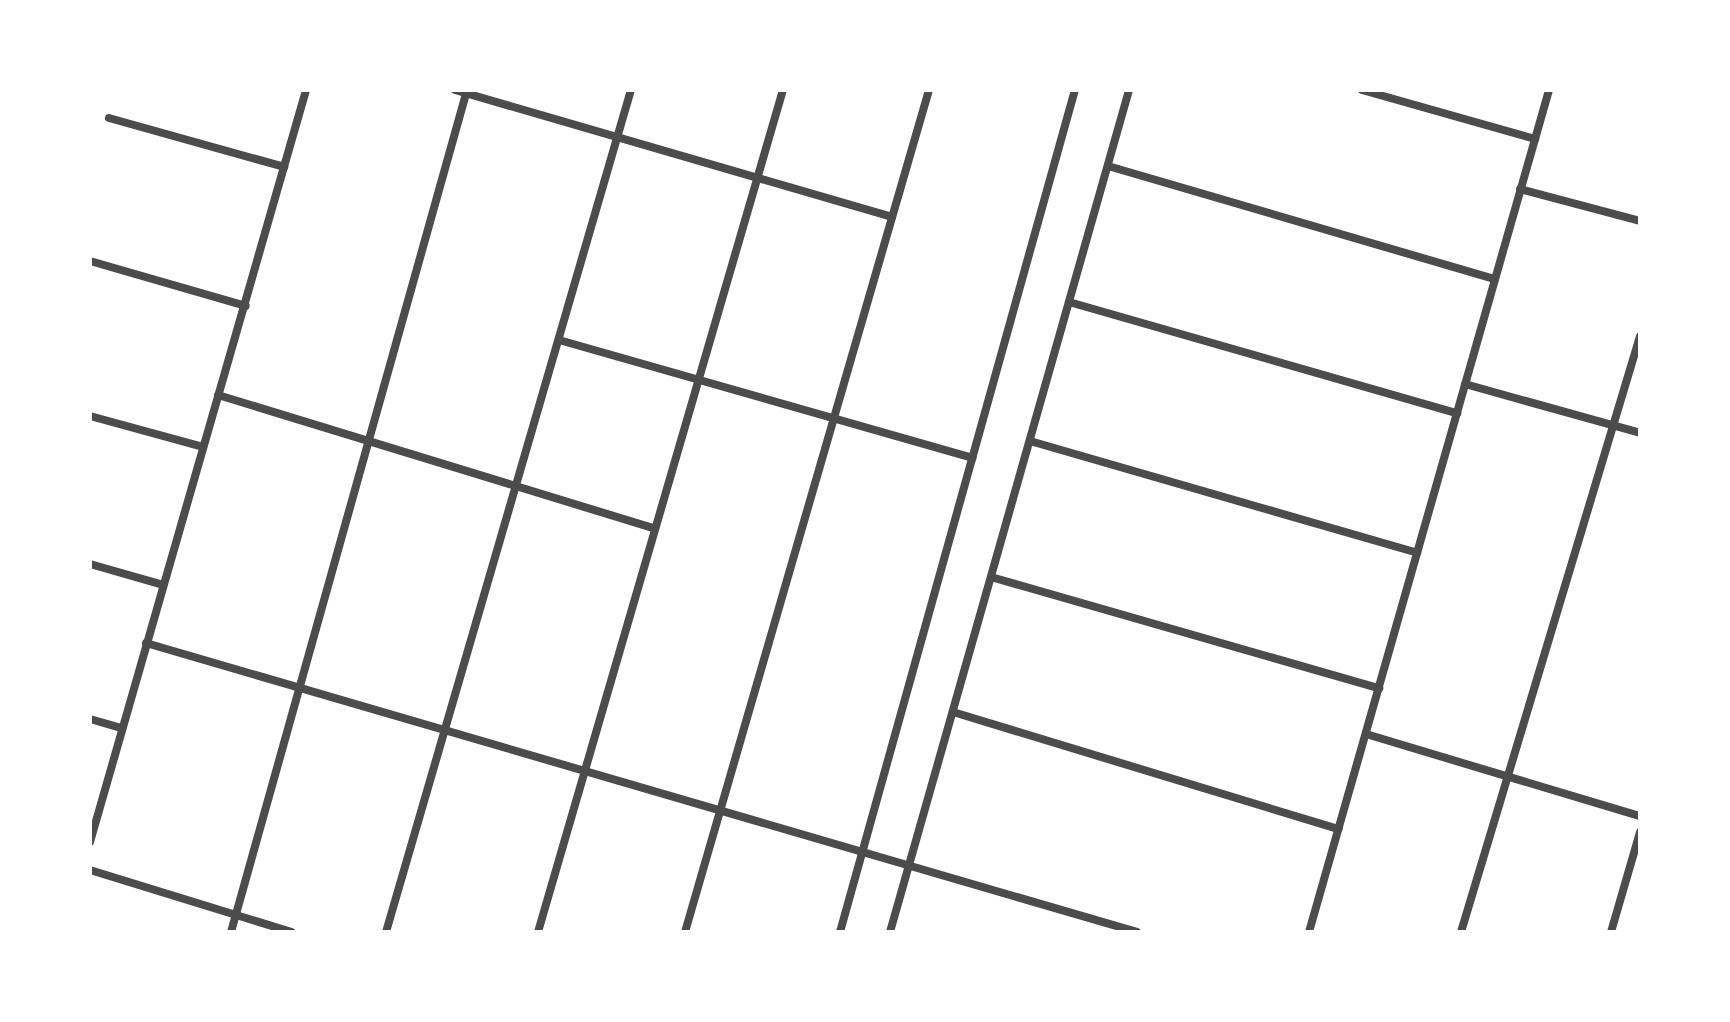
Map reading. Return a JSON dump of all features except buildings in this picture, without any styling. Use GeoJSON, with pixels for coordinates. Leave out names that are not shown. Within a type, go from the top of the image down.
{"type":"FeatureCollection","features":[{"type":"Feature","properties":{"kind":"street"},"geometry":{"type":"LineString","coordinates":[[90,842],[306,90]]}},
{"type":"Feature","properties":{"kind":"street"},"geometry":{"type":"LineString","coordinates":[[455,90],[892,217]]}},
{"type":"Feature","properties":{"kind":"street"},"geometry":{"type":"LineString","coordinates":[[386,932],[631,90]]}},
{"type":"Feature","properties":{"kind":"street"},"geometry":{"type":"LineString","coordinates":[[538,932],[783,90]]}},
{"type":"Feature","properties":{"kind":"street"},"geometry":{"type":"LineString","coordinates":[[685,932],[929,90]]}},
{"type":"Feature","properties":{"kind":"street"},"geometry":{"type":"LineString","coordinates":[[840,932],[1075,90]]}},
{"type":"Feature","properties":{"kind":"street"},"geometry":{"type":"LineString","coordinates":[[890,932],[1129,90]]}},
{"type":"Feature","properties":{"kind":"street"},"geometry":{"type":"LineString","coordinates":[[1362,90],[1535,139]]}},
{"type":"Feature","properties":{"kind":"street"},"geometry":{"type":"LineString","coordinates":[[1309,932],[1549,90]]}},
{"type":"Feature","properties":{"kind":"street"},"geometry":{"type":"LineString","coordinates":[[231,932],[467,92]]}},
{"type":"Feature","properties":{"kind":"street"},"geometry":{"type":"LineString","coordinates":[[109,118],[284,167]]}},
{"type":"Feature","properties":{"kind":"street"},"geometry":{"type":"LineString","coordinates":[[1108,166],[1495,279]]}},
{"type":"Feature","properties":{"kind":"street"},"geometry":{"type":"LineString","coordinates":[[1520,189],[1640,221]]}},
{"type":"Feature","properties":{"kind":"street"},"geometry":{"type":"LineString","coordinates":[[90,261],[246,306]]}},
{"type":"Feature","properties":{"kind":"street"},"geometry":{"type":"LineString","coordinates":[[1069,302],[1457,413]]}},
{"type":"Feature","properties":{"kind":"street"},"geometry":{"type":"LineString","coordinates":[[1461,932],[1640,336]]}},
{"type":"Feature","properties":{"kind":"street"},"geometry":{"type":"LineString","coordinates":[[559,340],[973,458]]}},
{"type":"Feature","properties":{"kind":"street"},"geometry":{"type":"LineString","coordinates":[[1465,384],[1640,433]]}},
{"type":"Feature","properties":{"kind":"street"},"geometry":{"type":"LineString","coordinates":[[218,395],[655,529]]}},
{"type":"Feature","properties":{"kind":"street"},"geometry":{"type":"LineString","coordinates":[[90,416],[203,447]]}},
{"type":"Feature","properties":{"kind":"street"},"geometry":{"type":"LineString","coordinates":[[1030,441],[1417,553]]}},
{"type":"Feature","properties":{"kind":"street"},"geometry":{"type":"LineString","coordinates":[[90,564],[163,585]]}},
{"type":"Feature","properties":{"kind":"street"},"geometry":{"type":"LineString","coordinates":[[991,577],[1379,688]]}},
{"type":"Feature","properties":{"kind":"street"},"geometry":{"type":"LineString","coordinates":[[146,643],[1137,932]]}},
{"type":"Feature","properties":{"kind":"street"},"geometry":{"type":"LineString","coordinates":[[953,712],[1339,829]]}},
{"type":"Feature","properties":{"kind":"street"},"geometry":{"type":"LineString","coordinates":[[90,719],[122,728]]}},
{"type":"Feature","properties":{"kind":"street"},"geometry":{"type":"LineString","coordinates":[[1366,734],[1640,816]]}},
{"type":"Feature","properties":{"kind":"street"},"geometry":{"type":"LineString","coordinates":[[1611,932],[1640,832]]}},
{"type":"Feature","properties":{"kind":"street"},"geometry":{"type":"LineString","coordinates":[[90,870],[292,932]]}}]}
